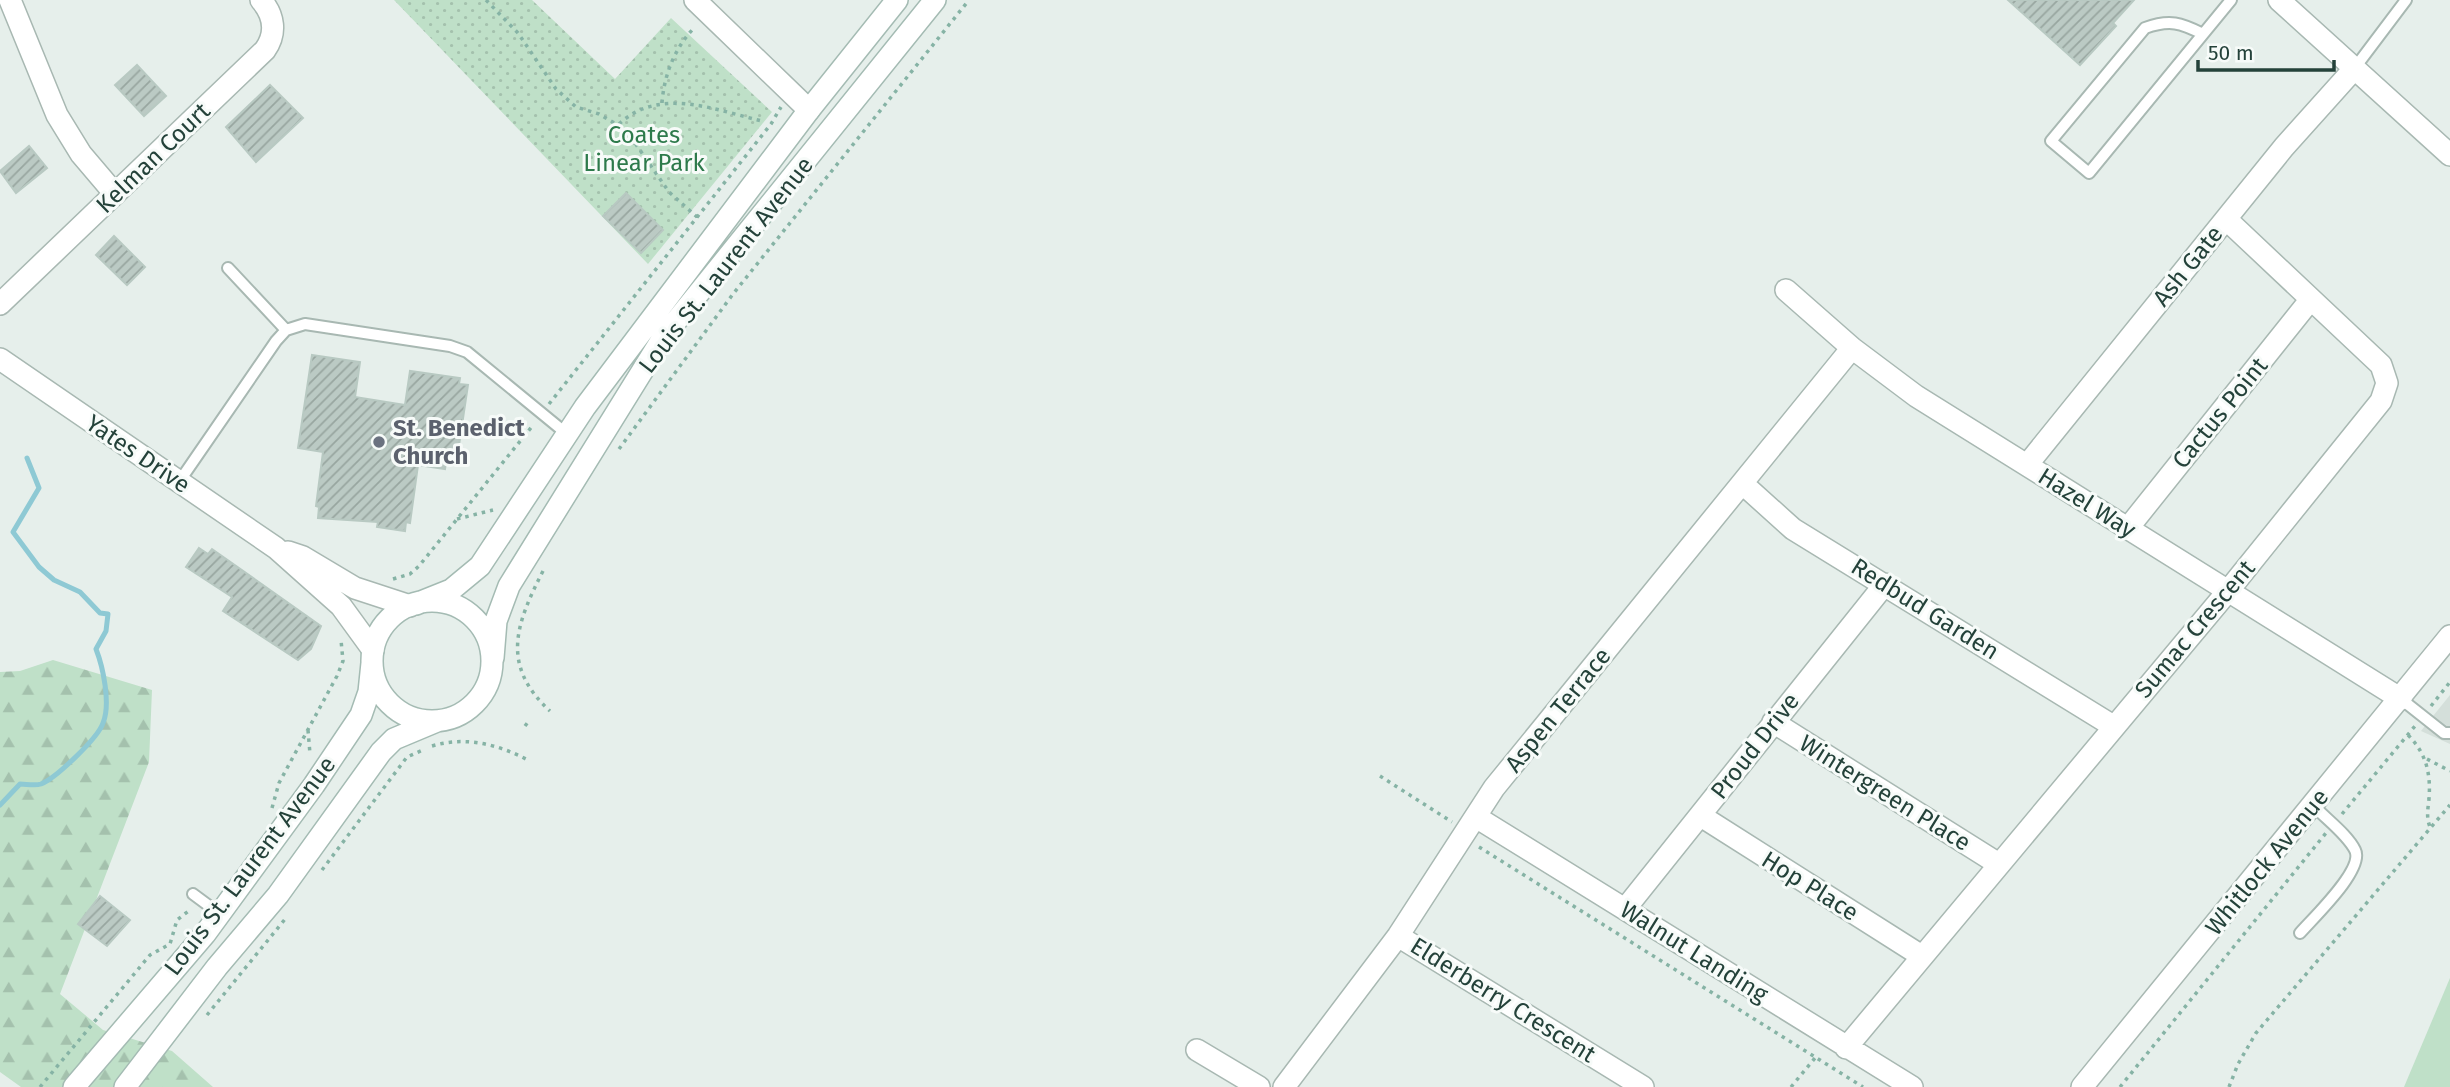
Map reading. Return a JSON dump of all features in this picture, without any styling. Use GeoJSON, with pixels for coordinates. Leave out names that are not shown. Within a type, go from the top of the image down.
{"type":"FeatureCollection","features":[{"type":"Feature","properties":{"kind":"street"},"geometry":{"type":"LineString","coordinates":[[10,0],[57,115],[81,153],[115,194]]}},
{"type":"Feature","properties":{"kind":"street","name":"Kelman Court"},"geometry":{"type":"LineString","coordinates":[[0,304],[265,50],[273,26],[268,9],[261,0]]}},
{"type":"Feature","properties":{"kind":"street","name":"Louis St. Laurent Avenue"},"geometry":{"type":"LineString","coordinates":[[413,605],[451,590],[474,573],[567,434],[808,110],[897,0]]}},
{"type":"Feature","properties":{"kind":"street","name":"Louis St. Laurent Avenue"},"geometry":{"type":"LineString","coordinates":[[493,658],[496,621],[509,586],[664,337],[935,0]]}},
{"type":"Feature","properties":{"kind":"street"},"geometry":{"type":"LineString","coordinates":[[2278,0],[2450,155]]}},
{"type":"Feature","properties":{"kind":"street"},"geometry":{"type":"LineString","coordinates":[[702,6],[808,110]]}},
{"type":"Feature","properties":{"kind":"street","name":"Ash Gate"},"geometry":{"type":"LineString","coordinates":[[2027,465],[2284,147],[2354,69]]}},
{"type":"Feature","properties":{"kind":"street","name":"Sumac Crescent"},"geometry":{"type":"LineString","coordinates":[[1846,1048],[1920,955],[2228,591],[2381,401],[2387,383],[2381,365],[2226,219]]}},
{"type":"Feature","properties":{"kind":"street","name":"Hazel Way"},"geometry":{"type":"LineString","coordinates":[[1786,290],[1852,348],[1916,396],[2400,699]]}},
{"type":"Feature","properties":{"kind":"street","name":"Cactus Point"},"geometry":{"type":"LineString","coordinates":[[2128,528],[2311,299]]}},
{"type":"Feature","properties":{"kind":"street","name":"Aspen Terrace"},"geometry":{"type":"LineString","coordinates":[[1284,1087],[1398,936],[1494,788],[1852,348]]}},
{"type":"Feature","properties":{"kind":"street","name":"Yates Drive"},"geometry":{"type":"LineString","coordinates":[[0,359],[276,548],[341,606],[372,657]]}},
{"type":"Feature","properties":{"kind":"street","name":"Redbud Garden"},"geometry":{"type":"LineString","coordinates":[[1743,484],[1793,528],[2113,726]]}},
{"type":"Feature","properties":{"kind":"street","name":"Yates Drive"},"geometry":{"type":"LineString","coordinates":[[276,548],[303,557],[355,588],[413,605]]}},
{"type":"Feature","properties":{"kind":"street","name":"Proud Drive"},"geometry":{"type":"LineString","coordinates":[[1625,909],[1885,584]]}},
{"type":"Feature","properties":{"kind":"street"},"geometry":{"type":"LineString","coordinates":[[432,601],[461,608],[483,630],[493,658],[492,672],[480,699],[456,717],[437,721],[418,719],[393,705],[376,682],[372,657],[383,625],[393,615],[413,605],[432,601]]}},
{"type":"Feature","properties":{"kind":"street","name":"Whitlock Avenue"},"geometry":{"type":"LineString","coordinates":[[2082,1087],[2314,806],[2450,636]]}},
{"type":"Feature","properties":{"kind":"street","name":"Louis St. Laurent Avenue"},"geometry":{"type":"LineString","coordinates":[[74,1087],[220,914],[361,715],[369,692],[372,657]]}},
{"type":"Feature","properties":{"kind":"street","name":"Louis St. Laurent Avenue"},"geometry":{"type":"LineString","coordinates":[[125,1087],[217,967],[278,895],[381,752],[394,739],[437,721]]}},
{"type":"Feature","properties":{"kind":"street","name":"Wintergreen Place"},"geometry":{"type":"LineString","coordinates":[[1773,722],[1997,863]]}},
{"type":"Feature","properties":{"kind":"street","name":"Hop Place"},"geometry":{"type":"LineString","coordinates":[[1701,816],[1920,955]]}},
{"type":"Feature","properties":{"kind":"street","name":"Walnut Landing"},"geometry":{"type":"LineString","coordinates":[[1476,817],[1912,1087]]}},
{"type":"Feature","properties":{"kind":"street","name":"Elderberry Crescent"},"geometry":{"type":"LineString","coordinates":[[1398,936],[1643,1087]]}},
{"type":"Feature","properties":{"kind":"street"},"geometry":{"type":"LineString","coordinates":[[1197,1050],[1259,1087]]}},
{"type":"Feature","properties":{"kind":"lane"},"geometry":{"type":"LineString","coordinates":[[2203,34],[2176,21],[2161,22],[2146,28],[2051,141],[2089,173],[2231,0]]}},
{"type":"Feature","properties":{"kind":"lane"},"geometry":{"type":"LineString","coordinates":[[2354,69],[2406,0]]}},
{"type":"Feature","properties":{"kind":"lane"},"geometry":{"type":"LineString","coordinates":[[228,268],[286,330]]}},
{"type":"Feature","properties":{"kind":"lane"},"geometry":{"type":"LineString","coordinates":[[179,482],[286,330],[305,324],[458,348],[475,356],[567,434]]}},
{"type":"Feature","properties":{"kind":"lane"},"geometry":{"type":"LineString","coordinates":[[2400,699],[2444,733],[2450,733]]}},
{"type":"Feature","properties":{"kind":"lane"},"geometry":{"type":"LineString","coordinates":[[2300,933],[2357,863],[2355,849],[2314,806]]}},
{"type":"Feature","properties":{"kind":"lane"},"geometry":{"type":"LineString","coordinates":[[198,898],[220,914]]}},
{"type":"Feature","properties":{"kind":"path"},"geometry":{"type":"LineString","coordinates":[[485,0],[518,33],[556,89],[576,107],[619,124],[668,192],[697,217]]}},
{"type":"Feature","properties":{"kind":"path"},"geometry":{"type":"LineString","coordinates":[[613,458],[733,294],[969,0]]}},
{"type":"Feature","properties":{"kind":"path"},"geometry":{"type":"LineString","coordinates":[[662,103],[666,76],[682,40],[702,6]]}},
{"type":"Feature","properties":{"kind":"path"},"geometry":{"type":"LineString","coordinates":[[386,580],[410,574],[419,566],[771,124],[789,91]]}},
{"type":"Feature","properties":{"kind":"path"},"geometry":{"type":"LineString","coordinates":[[619,124],[646,106],[662,103],[702,106],[762,121]]}},
{"type":"Feature","properties":{"kind":"path"},"geometry":{"type":"LineString","coordinates":[[457,519],[523,503]]}},
{"type":"Feature","properties":{"kind":"path"},"geometry":{"type":"LineString","coordinates":[[544,569],[521,614],[518,662],[533,694],[550,710]]}},
{"type":"Feature","properties":{"kind":"path"},"geometry":{"type":"LineString","coordinates":[[271,811],[279,783],[342,661],[342,641],[337,629]]}},
{"type":"Feature","properties":{"kind":"path"},"geometry":{"type":"LineString","coordinates":[[2120,1087],[2450,682]]}},
{"type":"Feature","properties":{"kind":"path"},"geometry":{"type":"LineString","coordinates":[[2408,735],[2426,759],[2450,771]]}},
{"type":"Feature","properties":{"kind":"path"},"geometry":{"type":"LineString","coordinates":[[318,876],[407,757],[433,745],[458,741],[490,745],[528,760]]}},
{"type":"Feature","properties":{"kind":"path"},"geometry":{"type":"LineString","coordinates":[[2426,759],[2430,789],[2426,818],[2430,827]]}},
{"type":"Feature","properties":{"kind":"path"},"geometry":{"type":"LineString","coordinates":[[1380,776],[1456,825]]}},
{"type":"Feature","properties":{"kind":"path"},"geometry":{"type":"LineString","coordinates":[[2229,1087],[2238,1064],[2256,1033],[2450,805]]}},
{"type":"Feature","properties":{"kind":"path"},"geometry":{"type":"LineString","coordinates":[[1475,845],[1863,1087]]}},
{"type":"Feature","properties":{"kind":"path"},"geometry":{"type":"LineString","coordinates":[[40,1087],[150,955],[170,944],[177,920],[198,898]]}},
{"type":"Feature","properties":{"kind":"path"},"geometry":{"type":"LineString","coordinates":[[198,1026],[294,908]]}},
{"type":"Feature","properties":{"kind":"path"},"geometry":{"type":"LineString","coordinates":[[1791,1087],[1820,1052]]}},
{"type":"Feature","properties":{"kind":"shaded area"},"geometry":{"type":"Polygon","coordinates":[[[2450,695],[2450,744],[2421,731],[2450,695]]]}},
{"type":"Feature","properties":{"kind":"green space","name":"Coates Linear Park"},"geometry":{"type":"Polygon","coordinates":[[[394,0],[532,0],[615,79],[671,18],[772,112],[648,264],[394,0]]]}},
{"type":"Feature","properties":{"kind":"green space"},"geometry":{"type":"Polygon","coordinates":[[[53,660],[152,690],[149,762],[60,994],[103,1030],[172,1051],[213,1087],[21,1087],[0,1072],[0,672],[20,671],[53,660]]]}},
{"type":"Feature","properties":{"kind":"green space"},"geometry":{"type":"Polygon","coordinates":[[[2450,978],[2450,1087],[2404,1087],[2450,978]]]}},
{"type":"Feature","properties":{"kind":"building"},"geometry":{"type":"Polygon","coordinates":[[[2008,0],[2134,0],[2113,23],[2116,26],[2080,65],[2008,0]]]}},
{"type":"Feature","properties":{"kind":"building"},"geometry":{"type":"Polygon","coordinates":[[[137,65],[166,96],[144,116],[115,85],[137,65]]]}},
{"type":"Feature","properties":{"kind":"building"},"geometry":{"type":"Polygon","coordinates":[[[270,85],[303,118],[256,162],[226,127],[270,85]]]}},
{"type":"Feature","properties":{"kind":"building"},"geometry":{"type":"Polygon","coordinates":[[[29,146],[47,168],[16,193],[0,171],[29,146]]]}},
{"type":"Feature","properties":{"kind":"building"},"geometry":{"type":"Polygon","coordinates":[[[626,193],[663,230],[641,253],[603,216],[626,193]]]}},
{"type":"Feature","properties":{"kind":"building"},"geometry":{"type":"Polygon","coordinates":[[[114,236],[145,267],[127,285],[96,255],[114,236]]]}},
{"type":"Feature","properties":{"kind":"building","name":"St. Benedict Church"},"geometry":{"type":"Polygon","coordinates":[[[312,355],[360,362],[355,397],[405,405],[410,371],[460,378],[459,384],[468,385],[458,452],[448,451],[445,469],[418,465],[410,523],[406,522],[405,531],[377,527],[378,522],[318,518],[319,507],[316,506],[323,452],[298,448],[312,355]]]}},
{"type":"Feature","properties":{"kind":"building"},"geometry":{"type":"Polygon","coordinates":[[[199,548],[208,554],[212,549],[321,626],[311,649],[298,660],[223,611],[232,597],[186,567],[199,548]]]}},
{"type":"Feature","properties":{"kind":"building"},"geometry":{"type":"Polygon","coordinates":[[[100,896],[130,920],[107,946],[78,924],[100,896]]]}},
{"type":"Feature","properties":{"kind":"waterway"},"geometry":{"type":"LineString","coordinates":[[0,805],[20,784],[41,784],[76,757],[100,730],[106,706],[103,675],[96,649],[106,631],[108,614],[100,613],[80,592],[54,580],[39,567],[13,532],[39,488],[27,458]]}},
{"type":"Feature","properties":{"kind":"place","name":"St. Benedict Church"},"geometry":{"type":"Point","coordinates":[379,442]}}]}
